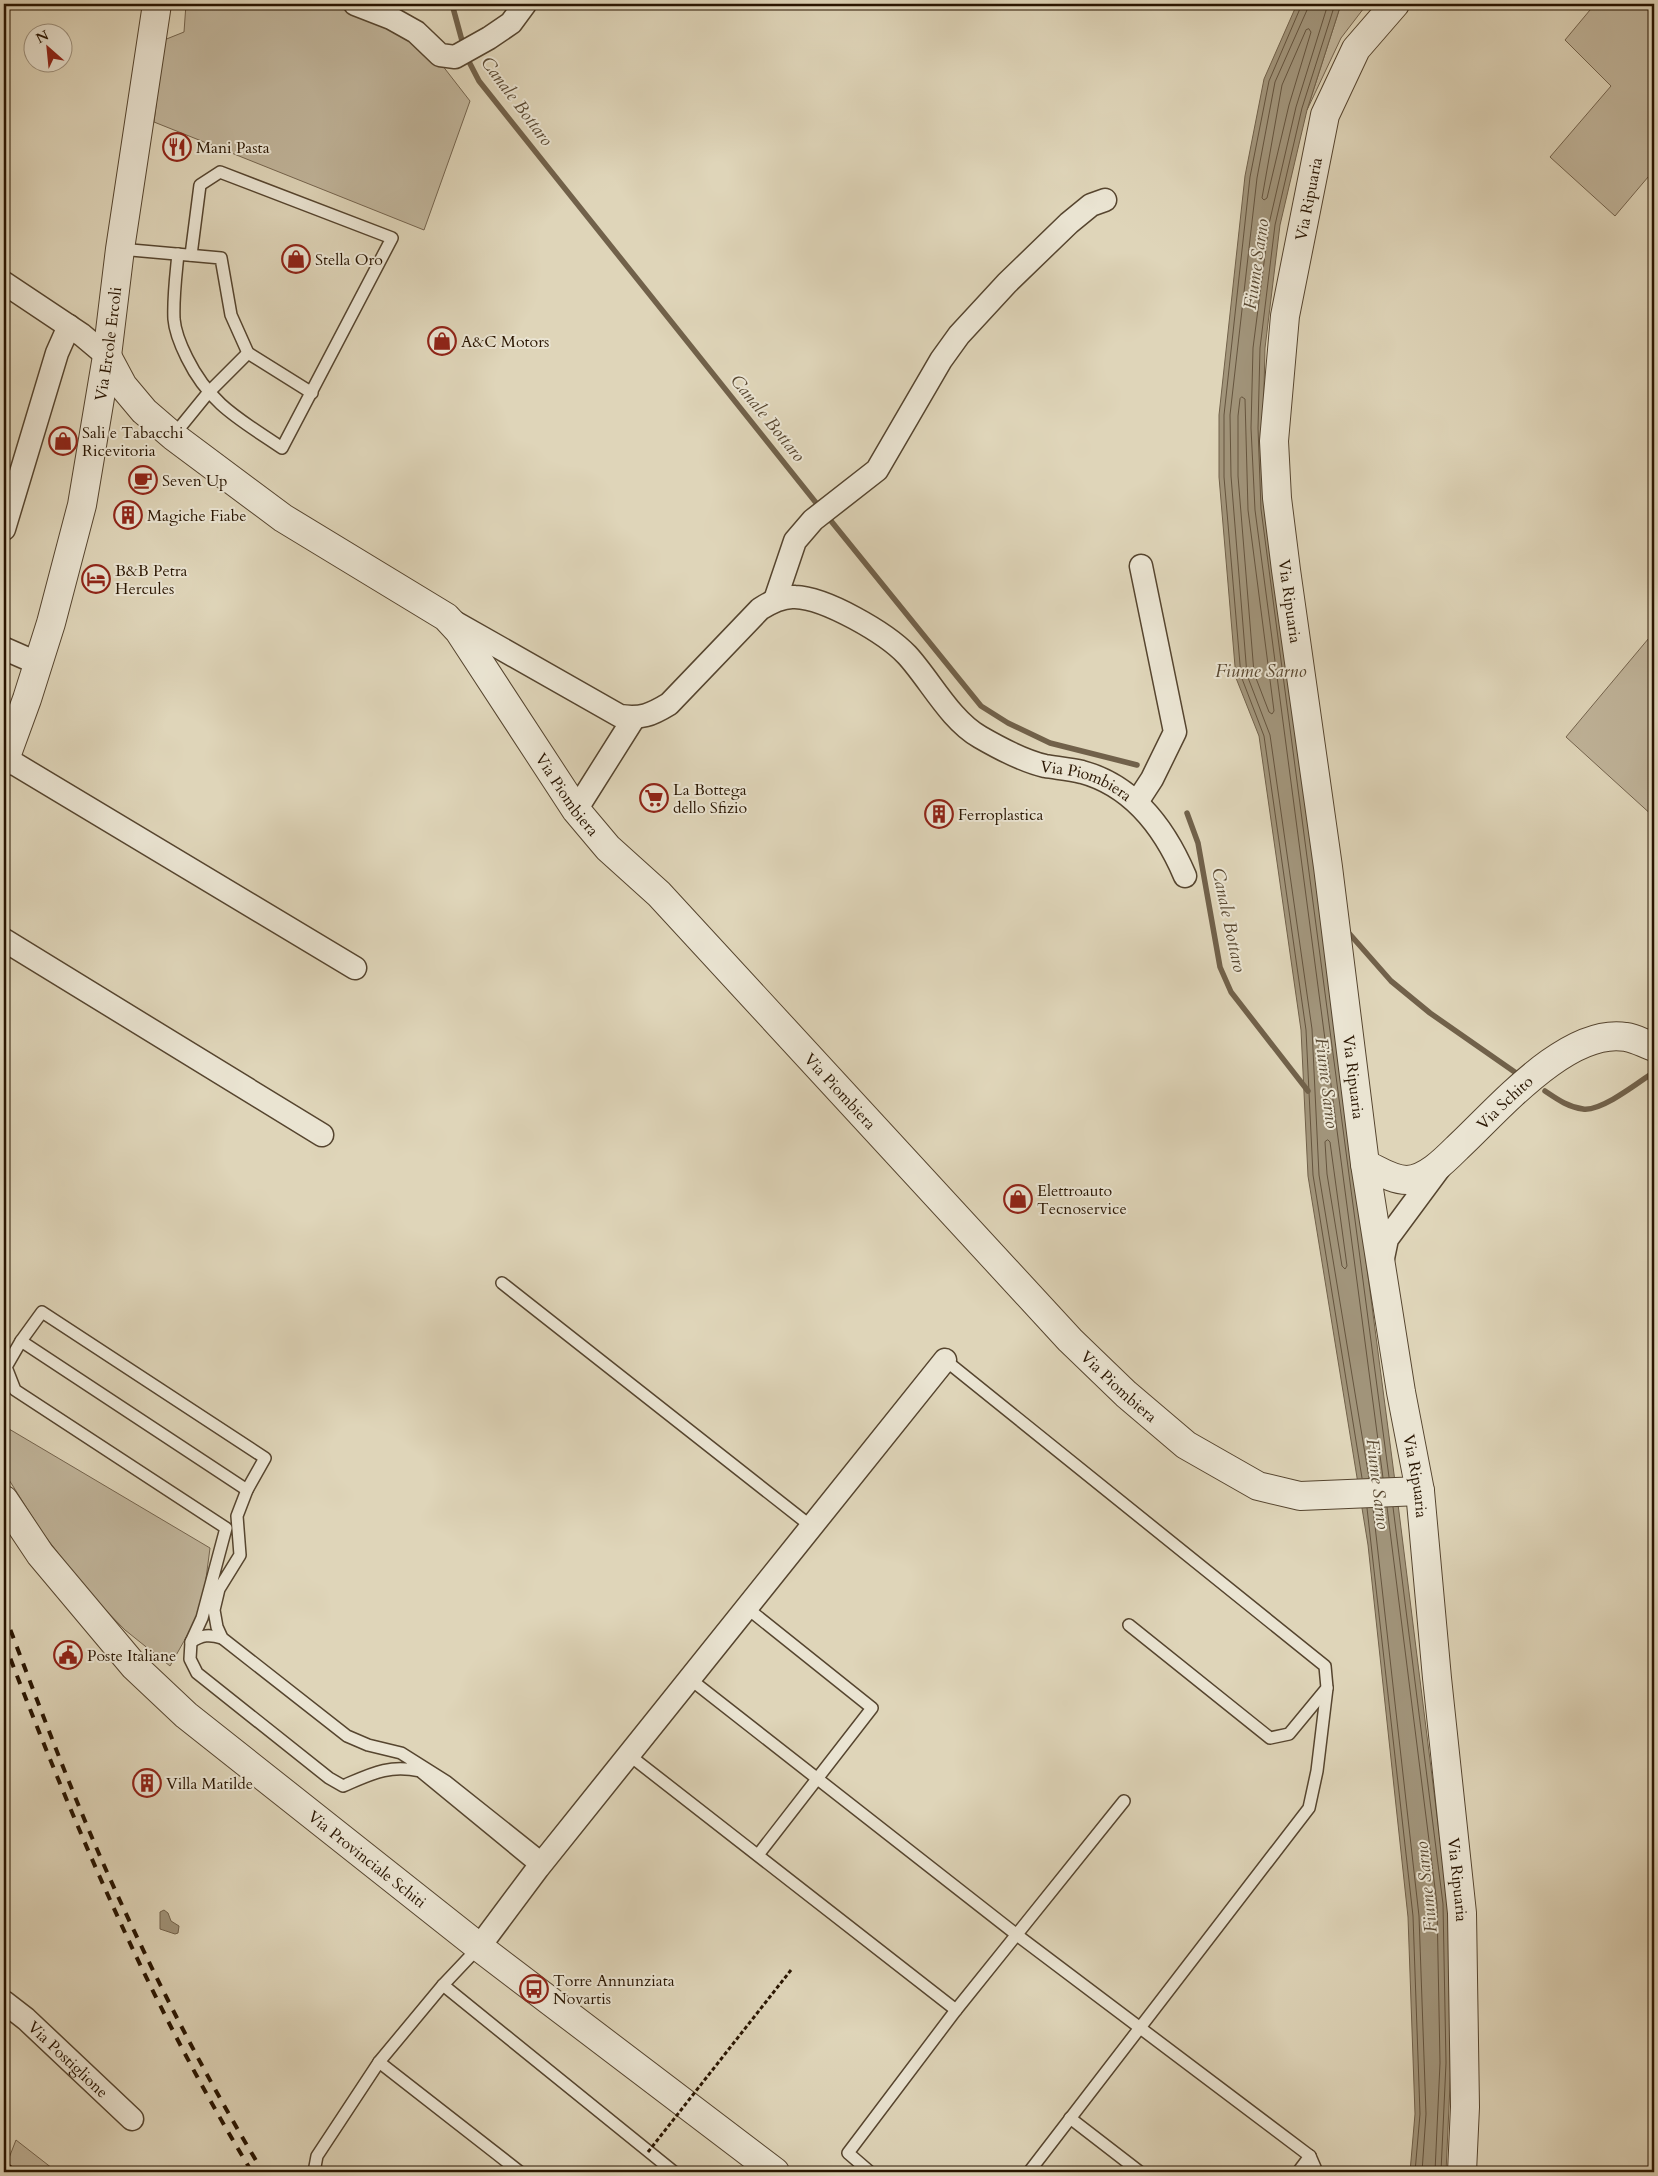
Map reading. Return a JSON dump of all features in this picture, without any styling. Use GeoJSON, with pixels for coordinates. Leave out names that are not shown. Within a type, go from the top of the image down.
{"type":"FeatureCollection","features":[{"type":"Feature","properties":{"kind":"street","name":"Via Ercole Ercoli"},"geometry":{"type":"LineString","coordinates":[[5,760],[64,575],[82,505],[107,356],[120,249],[157,4]]}},
{"type":"Feature","properties":{"kind":"street"},"geometry":{"type":"LineString","coordinates":[[355,4],[391,18],[416,32],[440,55],[455,57],[511,23],[525,4]]}},
{"type":"Feature","properties":{"kind":"street","name":"Via Ripuaria"},"geometry":{"type":"LineString","coordinates":[[1396,4],[1356,49],[1325,116],[1285,316],[1274,441],[1282,543],[1328,867],[1364,1164],[1401,1392],[1420,1491],[1437,1678],[1462,1913],[1465,2107],[1462,2172]]}},
{"type":"Feature","properties":{"kind":"street"},"geometry":{"type":"LineString","coordinates":[[775,600],[795,541],[813,520],[837,503],[876,470],[941,360],[982,310],[1069,223],[1091,205],[1105,200]]}},
{"type":"Feature","properties":{"kind":"street","name":"Via Piombiera"},"geometry":{"type":"LineString","coordinates":[[4,283],[68,326],[107,356],[123,386],[144,411],[173,436],[283,518],[446,617],[620,716],[634,718],[652,715],[669,704],[760,608],[775,600],[793,597],[812,599],[849,616],[892,641],[907,656],[963,724],[978,736],[1043,766],[1082,772],[1115,786],[1143,808],[1174,850],[1184,876]]}},
{"type":"Feature","properties":{"kind":"street"},"geometry":{"type":"LineString","coordinates":[[4,529],[57,352],[68,326]]}},
{"type":"Feature","properties":{"kind":"street"},"geometry":{"type":"LineString","coordinates":[[1136,802],[1152,779],[1175,732],[1141,566]]}},
{"type":"Feature","properties":{"kind":"street","name":"Via Piombiera"},"geometry":{"type":"LineString","coordinates":[[446,617],[459,631],[576,810],[596,835],[659,894],[1070,1340],[1126,1394],[1186,1445],[1258,1486],[1300,1496],[1420,1491]]}},
{"type":"Feature","properties":{"kind":"street"},"geometry":{"type":"LineString","coordinates":[[5,649],[37,663]]}},
{"type":"Feature","properties":{"kind":"street"},"geometry":{"type":"LineString","coordinates":[[576,810],[634,718]]}},
{"type":"Feature","properties":{"kind":"street"},"geometry":{"type":"LineString","coordinates":[[5,760],[355,968]]}},
{"type":"Feature","properties":{"kind":"street"},"geometry":{"type":"LineString","coordinates":[[4,940],[322,1135]]}},
{"type":"Feature","properties":{"kind":"street","name":"Via Schito"},"geometry":{"type":"LineString","coordinates":[[1364,1164],[1394,1178],[1407,1180],[1427,1172],[1444,1161],[1545,1065],[1575,1046],[1598,1038],[1626,1036],[1654,1047]]}},
{"type":"Feature","properties":{"kind":"street"},"geometry":{"type":"LineString","coordinates":[[1381,1265],[1386,1239],[1444,1161]]}},
{"type":"Feature","properties":{"kind":"street"},"geometry":{"type":"LineString","coordinates":[[479,1947],[542,1864],[945,1360]]}},
{"type":"Feature","properties":{"kind":"street","name":"Via Provinciale Schiti"},"geometry":{"type":"LineString","coordinates":[[4,1500],[40,1554],[134,1666],[186,1715],[479,1947],[775,2172]]}},
{"type":"Feature","properties":{"kind":"street","name":"Via Postiglione"},"geometry":{"type":"LineString","coordinates":[[4,2002],[26,2019],[132,2119]]}},
{"type":"Feature","properties":{"kind":"lane"},"geometry":{"type":"LineString","coordinates":[[178,254],[174,298],[176,329],[181,346],[193,371],[208,393],[231,414],[282,448],[392,238],[220,172],[200,185],[191,255]]}},
{"type":"Feature","properties":{"kind":"lane"},"geometry":{"type":"LineString","coordinates":[[120,249],[221,258],[231,315],[248,353],[312,393]]}},
{"type":"Feature","properties":{"kind":"lane"},"geometry":{"type":"LineString","coordinates":[[173,436],[208,393],[248,353]]}},
{"type":"Feature","properties":{"kind":"lane"},"geometry":{"type":"LineString","coordinates":[[502,1284],[812,1527]]}},
{"type":"Feature","properties":{"kind":"lane"},"geometry":{"type":"LineString","coordinates":[[222,1638],[216,1627],[214,1610],[219,1589],[240,1555],[238,1516],[247,1490],[265,1458],[42,1312],[21,1341],[6,1367],[15,1390],[226,1528],[202,1618],[191,1642],[190,1659],[197,1673],[330,1778],[343,1786],[378,1771],[404,1767],[420,1771],[542,1864]]}},
{"type":"Feature","properties":{"kind":"lane"},"geometry":{"type":"LineString","coordinates":[[21,1341],[247,1490]]}},
{"type":"Feature","properties":{"kind":"lane"},"geometry":{"type":"LineString","coordinates":[[945,1360],[1325,1666],[1327,1688],[1309,1808],[1029,2172]]}},
{"type":"Feature","properties":{"kind":"lane"},"geometry":{"type":"LineString","coordinates":[[747,1608],[872,1708],[758,1855]]}},
{"type":"Feature","properties":{"kind":"lane"},"geometry":{"type":"LineString","coordinates":[[1129,1625],[1270,1738],[1289,1734],[1327,1688]]}},
{"type":"Feature","properties":{"kind":"lane"},"geometry":{"type":"LineString","coordinates":[[191,1642],[201,1636],[211,1634],[222,1638],[347,1736],[368,1745],[401,1753],[447,1782],[542,1864]]}},
{"type":"Feature","properties":{"kind":"lane"},"geometry":{"type":"LineString","coordinates":[[690,1679],[1017,1935],[1310,2156],[1317,2172]]}},
{"type":"Feature","properties":{"kind":"lane"},"geometry":{"type":"LineString","coordinates":[[629,1755],[956,2010]]}},
{"type":"Feature","properties":{"kind":"lane"},"geometry":{"type":"LineString","coordinates":[[870,2172],[848,2153],[956,2010],[1124,1800]]}},
{"type":"Feature","properties":{"kind":"lane"},"geometry":{"type":"LineString","coordinates":[[314,2172],[317,2156],[379,2062],[443,1984],[479,1947]]}},
{"type":"Feature","properties":{"kind":"lane"},"geometry":{"type":"LineString","coordinates":[[443,1984],[674,2172]]}},
{"type":"Feature","properties":{"kind":"lane"},"geometry":{"type":"LineString","coordinates":[[379,2062],[520,2172]]}},
{"type":"Feature","properties":{"kind":"lane"},"geometry":{"type":"LineString","coordinates":[[1070,2118],[1140,2172]]}},
{"type":"Feature","properties":{"kind":"lane"},"geometry":{"type":"LineString","coordinates":[[1298,2172],[1310,2156]]}},
{"type":"Feature","properties":{"kind":"path"},"geometry":{"type":"LineString","coordinates":[[648,2152],[791,1970]]}},
{"type":"Feature","properties":{"kind":"path"},"geometry":{"type":"LineString","coordinates":[[4,2162],[18,2172]]}},
{"type":"Feature","properties":{"kind":"shaded area"},"geometry":{"type":"Polygon","coordinates":[[[186,4],[337,4],[392,25],[442,65],[470,101],[424,230],[154,122],[164,40],[184,32],[186,4]]]}},
{"type":"Feature","properties":{"kind":"shaded area"},"geometry":{"type":"Polygon","coordinates":[[[1341,4],[1367,4],[1341,38],[1307,110],[1341,4]]]}},
{"type":"Feature","properties":{"kind":"shaded area"},"geometry":{"type":"Polygon","coordinates":[[[1595,4],[1654,4],[1654,170],[1615,216],[1550,157],[1611,86],[1565,40],[1595,4]]]}},
{"type":"Feature","properties":{"kind":"shaded area"},"geometry":{"type":"Polygon","coordinates":[[[1654,632],[1654,817],[1566,737],[1654,632]]]}},
{"type":"Feature","properties":{"kind":"shaded area"},"geometry":{"type":"Polygon","coordinates":[[[4,1426],[210,1548],[202,1609],[170,1666],[125,1630],[87,1591],[42,1532],[4,1472],[4,1426]]]}},
{"type":"Feature","properties":{"kind":"shaded area"},"geometry":{"type":"Polygon","coordinates":[[[16,2140],[57,2172],[4,2172],[4,2161],[7,2163],[16,2140]]]}},
{"type":"Feature","properties":{"kind":"water","name":"Fiume Sarno"},"geometry":{"type":"Polygon","coordinates":[[[1297,4],[1341,4],[1307,110],[1280,225],[1265,348],[1263,428],[1274,559],[1399,1512],[1448,1904],[1451,2063],[1446,2172],[1410,2172],[1415,2114],[1408,1917],[1368,1545],[1308,1176],[1301,1030],[1259,736],[1236,678],[1219,477],[1219,415],[1245,176],[1264,79],[1297,4]]]}},
{"type":"Feature","properties":{"kind":"water"},"geometry":{"type":"Polygon","coordinates":[[[164,1910],[168,1913],[171,1921],[179,1926],[178,1933],[175,1934],[160,1929],[160,1912],[164,1910]]]}},
{"type":"Feature","properties":{"kind":"waterway","name":"Canale Bottaro"},"geometry":{"type":"LineString","coordinates":[[452,4],[464,48]]}},
{"type":"Feature","properties":{"kind":"waterway","name":"Canale Bottaro"},"geometry":{"type":"LineString","coordinates":[[466,56],[479,81],[821,509]]}},
{"type":"Feature","properties":{"kind":"waterway","name":"Canale Bottaro"},"geometry":{"type":"LineString","coordinates":[[827,516],[981,706],[1008,723],[1050,743],[1137,765]]}},
{"type":"Feature","properties":{"kind":"waterway","name":"Canale Bottaro"},"geometry":{"type":"LineString","coordinates":[[1187,813],[1198,843],[1220,967],[1231,992],[1308,1091]]}},
{"type":"Feature","properties":{"kind":"waterway"},"geometry":{"type":"LineString","coordinates":[[1347,931],[1391,981],[1430,1013],[1519,1075]]}},
{"type":"Feature","properties":{"kind":"waterway"},"geometry":{"type":"LineString","coordinates":[[1545,1091],[1572,1106],[1591,1109],[1620,1095],[1654,1072]]}},
{"type":"Feature","properties":{"kind":"railway"},"geometry":{"type":"LineString","coordinates":[[4,1613],[77,1801],[121,1903],[198,2059],[263,2172]]}},
{"type":"Feature","properties":{"kind":"railway"},"geometry":{"type":"LineString","coordinates":[[4,1642],[58,1779],[116,1913],[180,2044],[252,2172]]}},
{"type":"Feature","properties":{"kind":"place","name":"Mani Pasta"},"geometry":{"type":"Point","coordinates":[177,147]}},
{"type":"Feature","properties":{"kind":"place","name":"Stella Oro"},"geometry":{"type":"Point","coordinates":[296,259]}},
{"type":"Feature","properties":{"kind":"place","name":"A&C Motors"},"geometry":{"type":"Point","coordinates":[442,341]}},
{"type":"Feature","properties":{"kind":"place","name":"Sali e Tabacchi Ricevitoria"},"geometry":{"type":"Point","coordinates":[63,441]}},
{"type":"Feature","properties":{"kind":"place","name":"Seven Up"},"geometry":{"type":"Point","coordinates":[143,480]}},
{"type":"Feature","properties":{"kind":"place","name":"Magiche Fiabe"},"geometry":{"type":"Point","coordinates":[128,515]}},
{"type":"Feature","properties":{"kind":"place","name":"B&B Petra Hercules"},"geometry":{"type":"Point","coordinates":[96,579]}},
{"type":"Feature","properties":{"kind":"place","name":"La Bottega dello Sfizio"},"geometry":{"type":"Point","coordinates":[654,798]}},
{"type":"Feature","properties":{"kind":"place","name":"Ferroplastica"},"geometry":{"type":"Point","coordinates":[939,814]}},
{"type":"Feature","properties":{"kind":"place","name":"Elettroauto Tecnoservice"},"geometry":{"type":"Point","coordinates":[1018,1199]}},
{"type":"Feature","properties":{"kind":"place","name":"Poste Italiane"},"geometry":{"type":"Point","coordinates":[68,1655]}},
{"type":"Feature","properties":{"kind":"place","name":"Villa Matilde"},"geometry":{"type":"Point","coordinates":[147,1783]}},
{"type":"Feature","properties":{"kind":"place","name":"Torre Annunziata Novartis"},"geometry":{"type":"Point","coordinates":[534,1989]}}]}
